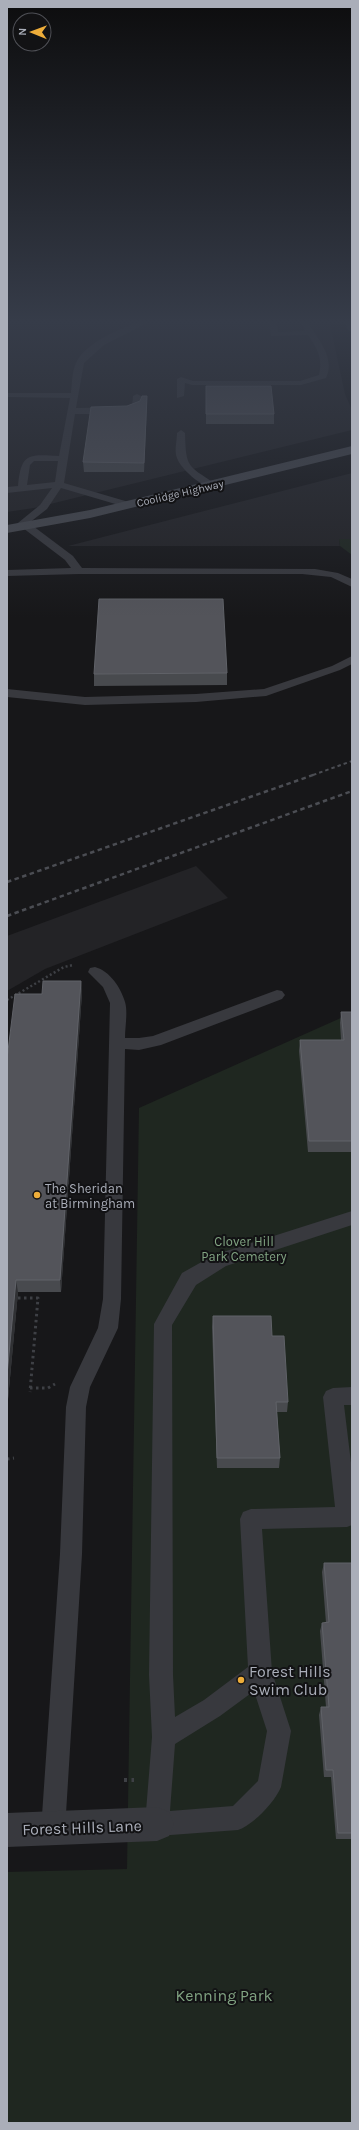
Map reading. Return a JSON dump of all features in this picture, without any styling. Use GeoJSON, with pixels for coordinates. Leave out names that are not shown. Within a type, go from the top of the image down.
{"type":"FeatureCollection","features":[{"type":"Feature","properties":{"kind":"main road","name":"Coolidge Highway"},"geometry":{"type":"LineString","coordinates":[[17,527],[128,505],[352,450]]}},
{"type":"Feature","properties":{"kind":"street","name":"Forest Hills Lane"},"geometry":{"type":"LineString","coordinates":[[7,1830],[53,1830],[157,1824]]}},
{"type":"Feature","properties":{"kind":"lane"},"geometry":{"type":"LineString","coordinates":[[70,419],[59,484],[44,507],[17,527],[69,558],[79,571]]}},
{"type":"Feature","properties":{"kind":"lane"},"geometry":{"type":"LineString","coordinates":[[181,433],[181,458],[190,471],[211,485]]}},
{"type":"Feature","properties":{"kind":"lane"},"geometry":{"type":"LineString","coordinates":[[22,488],[25,465],[28,461],[37,459],[64,459]]}},
{"type":"Feature","properties":{"kind":"lane"},"geometry":{"type":"LineString","coordinates":[[7,490],[59,484],[128,505]]}},
{"type":"Feature","properties":{"kind":"lane"},"geometry":{"type":"LineString","coordinates":[[7,573],[79,571],[302,571],[327,572],[345,578],[352,584]]}},
{"type":"Feature","properties":{"kind":"lane"},"geometry":{"type":"LineString","coordinates":[[7,693],[85,700],[196,698],[266,692],[336,668],[352,659]]}},
{"type":"Feature","properties":{"kind":"lane"},"geometry":{"type":"LineString","coordinates":[[53,1830],[71,1554],[76,1407],[80,1387],[108,1328],[112,1299],[118,1003],[109,984],[95,972]]}},
{"type":"Feature","properties":{"kind":"lane"},"geometry":{"type":"LineString","coordinates":[[117,1043],[139,1044],[155,1042],[277,995]]}},
{"type":"Feature","properties":{"kind":"lane"},"geometry":{"type":"LineString","coordinates":[[352,1218],[220,1260],[189,1279],[163,1324],[161,1645],[164,1737],[157,1824],[238,1818],[269,1787],[279,1731],[260,1672],[251,1519],[346,1517],[333,1397],[352,1396]]}},
{"type":"Feature","properties":{"kind":"lane"},"geometry":{"type":"LineString","coordinates":[[164,1737],[212,1708],[260,1672]]}},
{"type":"Feature","properties":{"kind":"path"},"geometry":{"type":"LineString","coordinates":[[7,1000],[64,967],[80,965],[88,967],[95,972]]}},
{"type":"Feature","properties":{"kind":"path"},"geometry":{"type":"LineString","coordinates":[[18,1298],[38,1298],[30,1392]]}},
{"type":"Feature","properties":{"kind":"path"},"geometry":{"type":"LineString","coordinates":[[7,1459],[14,1458]]}},
{"type":"Feature","properties":{"kind":"shaded area"},"geometry":{"type":"Polygon","coordinates":[[[7,419],[352,419],[352,430],[34,508],[7,512],[7,419]]]}},
{"type":"Feature","properties":{"kind":"shaded area"},"geometry":{"type":"Polygon","coordinates":[[[352,473],[352,539],[339,539],[340,546],[68,546],[352,473]]]}},
{"type":"Feature","properties":{"kind":"shaded area"},"geometry":{"type":"Polygon","coordinates":[[[196,866],[228,898],[45,969],[7,991],[7,936],[196,866]]]}},
{"type":"Feature","properties":{"kind":"green space"},"geometry":{"type":"Polygon","coordinates":[[[339,539],[352,539],[352,555],[340,546],[339,539]]]}},
{"type":"Feature","properties":{"kind":"green space"},"geometry":{"type":"Polygon","coordinates":[[[352,1013],[352,2123],[7,2123],[7,1872],[127,1869],[139,1108],[352,1013]]]}},
{"type":"Feature","properties":{"kind":"building"},"geometry":{"type":"Polygon","coordinates":[[[89,419],[146,419],[144,463],[83,462],[89,419]]]}},
{"type":"Feature","properties":{"kind":"building"},"geometry":{"type":"Polygon","coordinates":[[[99,599],[223,599],[227,673],[94,674],[99,599]]]}},
{"type":"Feature","properties":{"kind":"building","name":"The Sheridan at Birmingham"},"geometry":{"type":"Polygon","coordinates":[[[43,981],[81,981],[60,1280],[16,1280],[7,1375],[7,1059],[15,994],[42,994],[43,981]]]}},
{"type":"Feature","properties":{"kind":"building"},"geometry":{"type":"Polygon","coordinates":[[[341,1012],[352,1012],[352,1141],[309,1141],[300,1040],[344,1040],[341,1012]]]}},
{"type":"Feature","properties":{"kind":"building"},"geometry":{"type":"Polygon","coordinates":[[[213,1316],[271,1316],[272,1336],[284,1336],[288,1402],[276,1402],[280,1458],[217,1458],[213,1316]]]}},
{"type":"Feature","properties":{"kind":"building"},"geometry":{"type":"Polygon","coordinates":[[[324,1563],[352,1563],[352,1833],[338,1833],[333,1770],[326,1770],[321,1707],[329,1707],[322,1623],[329,1622],[324,1563]]]}},
{"type":"Feature","properties":{"kind":"railway"},"geometry":{"type":"LineString","coordinates":[[313,775],[352,761]]}},
{"type":"Feature","properties":{"kind":"railway"},"geometry":{"type":"LineString","coordinates":[[7,882],[316,774]]}},
{"type":"Feature","properties":{"kind":"railway"},"geometry":{"type":"LineString","coordinates":[[7,916],[352,791]]}},
{"type":"Feature","properties":{"kind":"place","name":"The Sheridan at Birmingham"},"geometry":{"type":"Point","coordinates":[37,1195]}},
{"type":"Feature","properties":{"kind":"place","name":"Forest Hills Swim Club"},"geometry":{"type":"Point","coordinates":[241,1680]}},
{"type":"Feature","properties":{"kind":"park label","name":"Clover Hill Park Cemetery"},"geometry":{"type":"Point","coordinates":[244,1248]}},
{"type":"Feature","properties":{"kind":"park label","name":"Kenning Park"},"geometry":{"type":"Point","coordinates":[224,1995]}}]}
